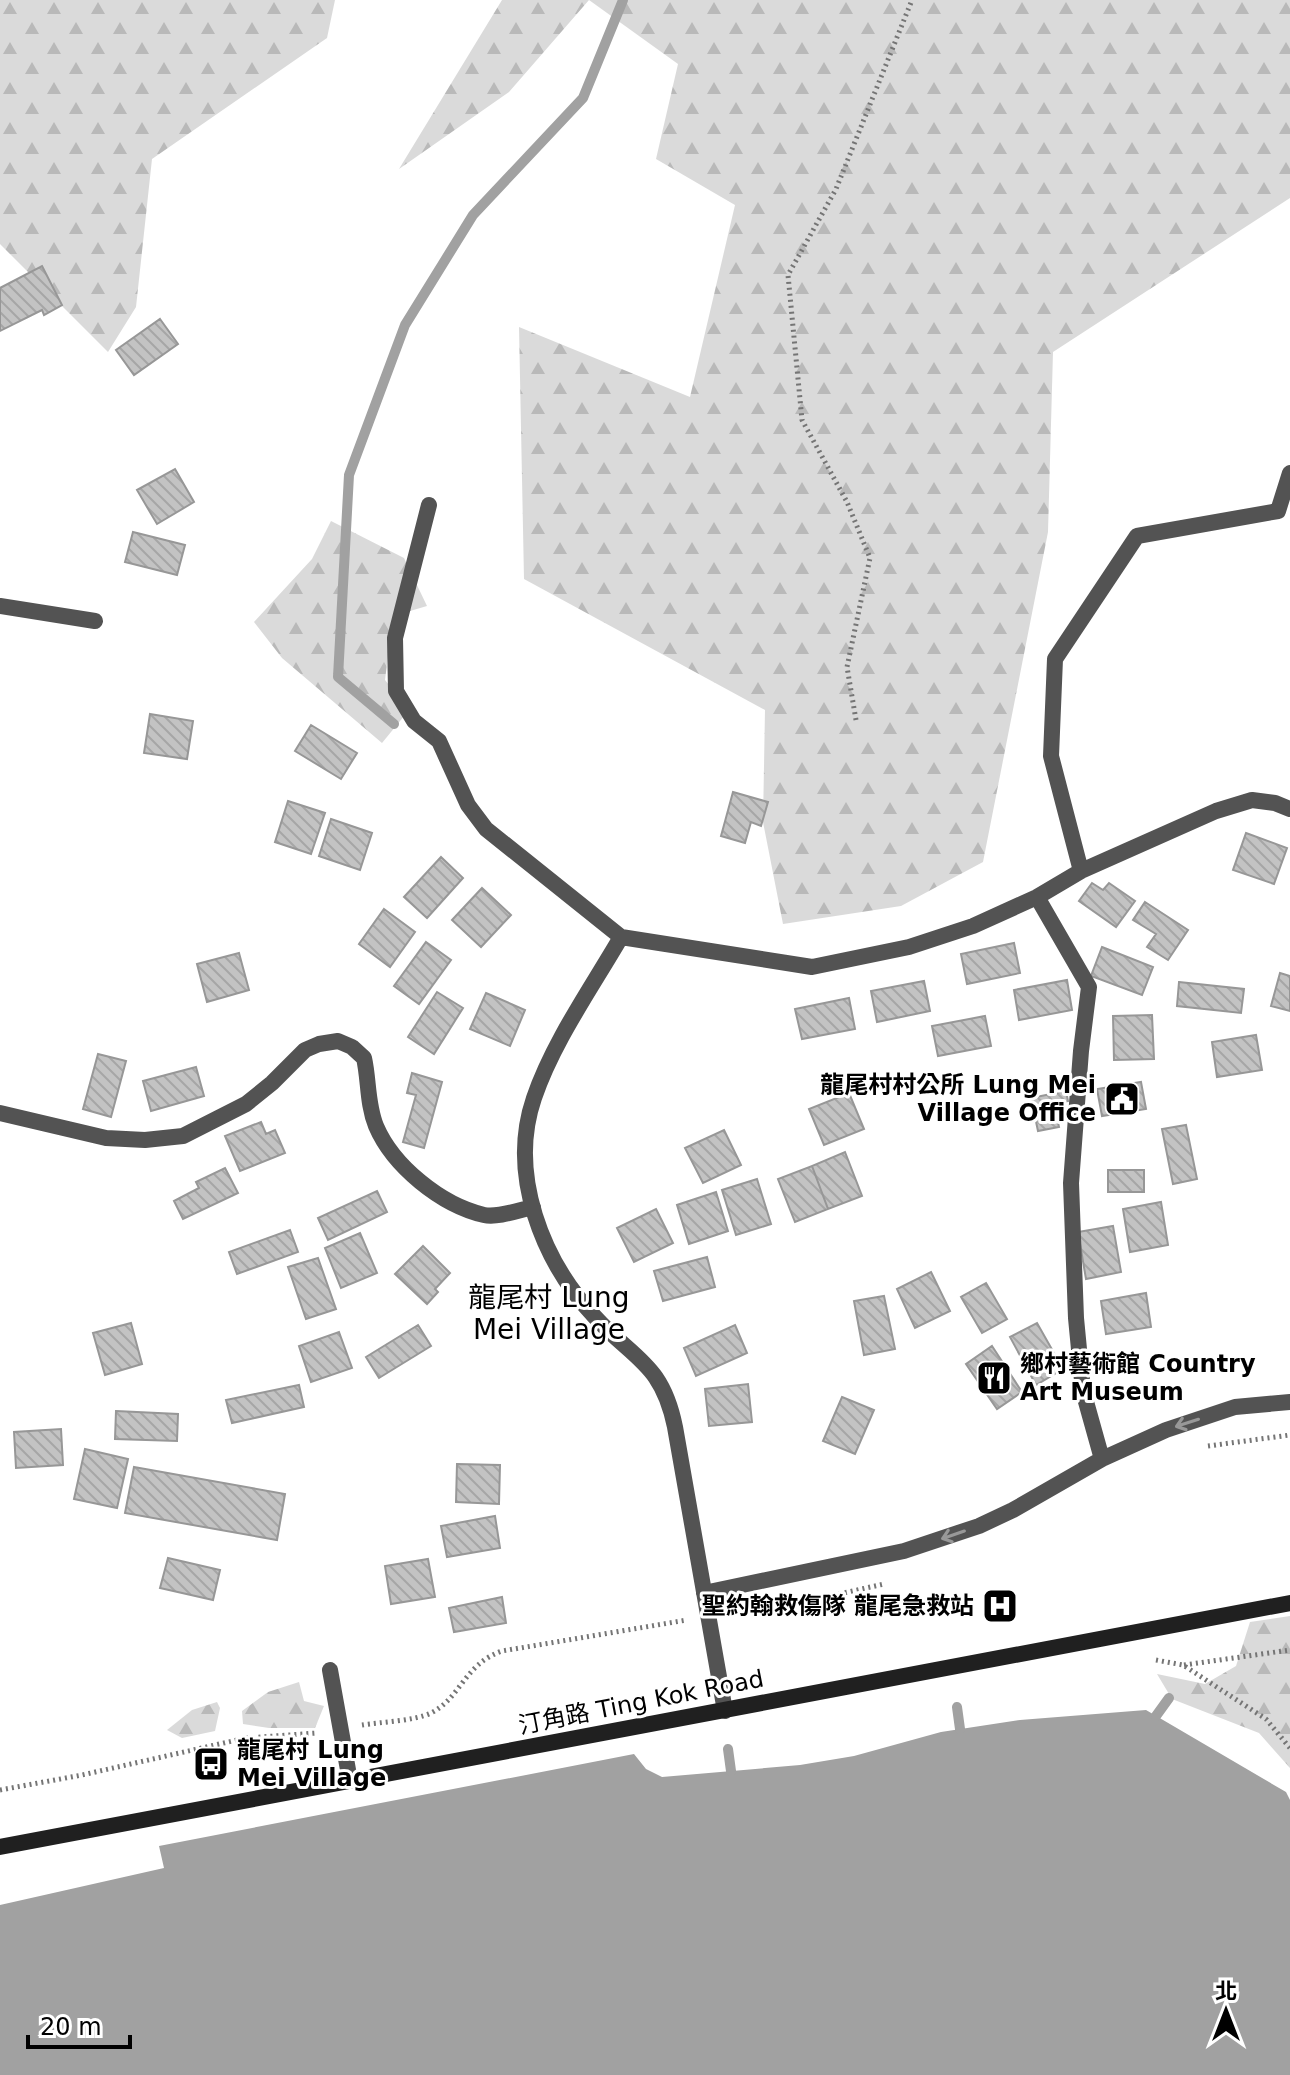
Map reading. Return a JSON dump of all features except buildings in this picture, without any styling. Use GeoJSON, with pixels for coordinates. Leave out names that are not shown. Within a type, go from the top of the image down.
{"type":"FeatureCollection","features":[{"type":"Feature","properties":{"kind":"main road","name":"汀角路 Ting Kok Road"},"geometry":{"type":"LineString","coordinates":[[0,1847],[1290,1603]]}},
{"type":"Feature","properties":{"kind":"street"},"geometry":{"type":"LineString","coordinates":[[1081,871],[1051,756],[1055,659],[1137,536],[1278,511],[1290,473]]}},
{"type":"Feature","properties":{"kind":"street"},"geometry":{"type":"LineString","coordinates":[[429,505],[395,638],[396,691],[414,721],[439,741],[468,805],[486,829],[621,937],[812,967],[909,947],[973,926],[1037,897],[1081,871],[1216,811],[1252,800],[1290,809]]}},
{"type":"Feature","properties":{"kind":"street"},"geometry":{"type":"LineString","coordinates":[[0,606],[95,621]]}},
{"type":"Feature","properties":{"kind":"street"},"geometry":{"type":"LineString","coordinates":[[1037,897],[1089,987],[1071,1183],[1076,1318],[1083,1391],[1102,1459]]}},
{"type":"Feature","properties":{"kind":"street"},"geometry":{"type":"LineString","coordinates":[[621,937],[554,1054],[533,1101],[525,1156],[533,1207],[552,1259],[599,1322],[643,1360],[665,1390],[675,1427],[725,1711]]}},
{"type":"Feature","properties":{"kind":"street"},"geometry":{"type":"LineString","coordinates":[[0,1113],[106,1138],[145,1140],[183,1136],[246,1104],[305,1050],[338,1041],[352,1047],[364,1058],[375,1125],[386,1147],[412,1174],[446,1200],[487,1216],[533,1207]]}},
{"type":"Feature","properties":{"kind":"street"},"geometry":{"type":"LineString","coordinates":[[704,1593],[904,1551],[979,1526],[1102,1459],[1166,1430],[1235,1407],[1290,1402]]}},
{"type":"Feature","properties":{"kind":"street"},"geometry":{"type":"LineString","coordinates":[[330,1670],[350,1781]]}},
{"type":"Feature","properties":{"kind":"path"},"geometry":{"type":"LineString","coordinates":[[856,720],[847,667],[870,558],[847,502],[802,420],[788,275],[836,189],[912,0]]}},
{"type":"Feature","properties":{"kind":"path"},"geometry":{"type":"LineString","coordinates":[[1156,1660],[1183,1665],[1290,1650]]}},
{"type":"Feature","properties":{"kind":"path"},"geometry":{"type":"LineString","coordinates":[[1183,1665],[1266,1719],[1290,1748]]}},
{"type":"Feature","properties":{"kind":"green space"},"geometry":{"type":"Polygon","coordinates":[[[0,0],[335,0],[327,38],[152,159],[136,307],[108,352],[0,244],[0,0]]]}},
{"type":"Feature","properties":{"kind":"green space"},"geometry":{"type":"Polygon","coordinates":[[[502,0],[589,0],[509,92],[399,169],[502,0]]]}},
{"type":"Feature","properties":{"kind":"green space"},"geometry":{"type":"Polygon","coordinates":[[[589,0],[1290,0],[1290,198],[1053,352],[1048,532],[983,862],[901,906],[783,924],[763,822],[765,710],[524,579],[519,327],[690,397],[735,205],[656,159],[678,64],[589,0]]]}},
{"type":"Feature","properties":{"kind":"green space"},"geometry":{"type":"Polygon","coordinates":[[[331,521],[404,558],[427,606],[393,616],[385,680],[409,710],[382,743],[282,658],[254,622],[312,559],[331,521]]]}},
{"type":"Feature","properties":{"kind":"green space"},"geometry":{"type":"Polygon","coordinates":[[[1290,1616],[1290,1768],[1259,1733],[1172,1699],[1157,1674],[1205,1684],[1236,1666],[1250,1622],[1290,1616]]]}},
{"type":"Feature","properties":{"kind":"green space"},"geometry":{"type":"Polygon","coordinates":[[[299,1682],[304,1701],[324,1706],[315,1728],[269,1728],[243,1724],[242,1711],[268,1692],[299,1682]]]}},
{"type":"Feature","properties":{"kind":"green space"},"geometry":{"type":"Polygon","coordinates":[[[217,1702],[220,1708],[215,1731],[182,1738],[167,1730],[192,1710],[217,1702]]]}},
{"type":"Feature","properties":{"kind":"shaded area"},"geometry":{"type":"Polygon","coordinates":[[[1146,1710],[1286,1792],[1290,1800],[1290,2075],[0,2075],[0,1905],[164,1868],[159,1846],[634,1754],[646,1769],[662,1777],[800,1765],[854,1756],[941,1732],[1020,1720],[1146,1710]]]}},
{"type":"Feature","properties":{"kind":"waterway"},"geometry":{"type":"LineString","coordinates":[[394,724],[338,677],[349,475],[405,325],[473,215],[583,98],[623,0]]}},
{"type":"Feature","properties":{"kind":"waterway"},"geometry":{"type":"LineString","coordinates":[[1156,1716],[1169,1698]]}},
{"type":"Feature","properties":{"kind":"waterway"},"geometry":{"type":"LineString","coordinates":[[957,1707],[960,1729]]}},
{"type":"Feature","properties":{"kind":"waterway"},"geometry":{"type":"LineString","coordinates":[[728,1749],[731,1771]]}},
{"type":"Feature","properties":{"kind":"place","name":"龍尾村村公所 Lung Mei Village Office"},"geometry":{"type":"Point","coordinates":[1122,1099]}},
{"type":"Feature","properties":{"kind":"place","name":"鄉村藝術館 Country Art Museum"},"geometry":{"type":"Point","coordinates":[994,1378]}},
{"type":"Feature","properties":{"kind":"place","name":"聖約翰救傷隊 龍尾急救站"},"geometry":{"type":"Point","coordinates":[1000,1606]}},
{"type":"Feature","properties":{"kind":"place","name":"龍尾村 Lung Mei Village"},"geometry":{"type":"Point","coordinates":[211,1764]}},
{"type":"Feature","properties":{"kind":"district","name":"龍尾村 Lung Mei Village"},"geometry":{"type":"Point","coordinates":[549,1313]}}]}
